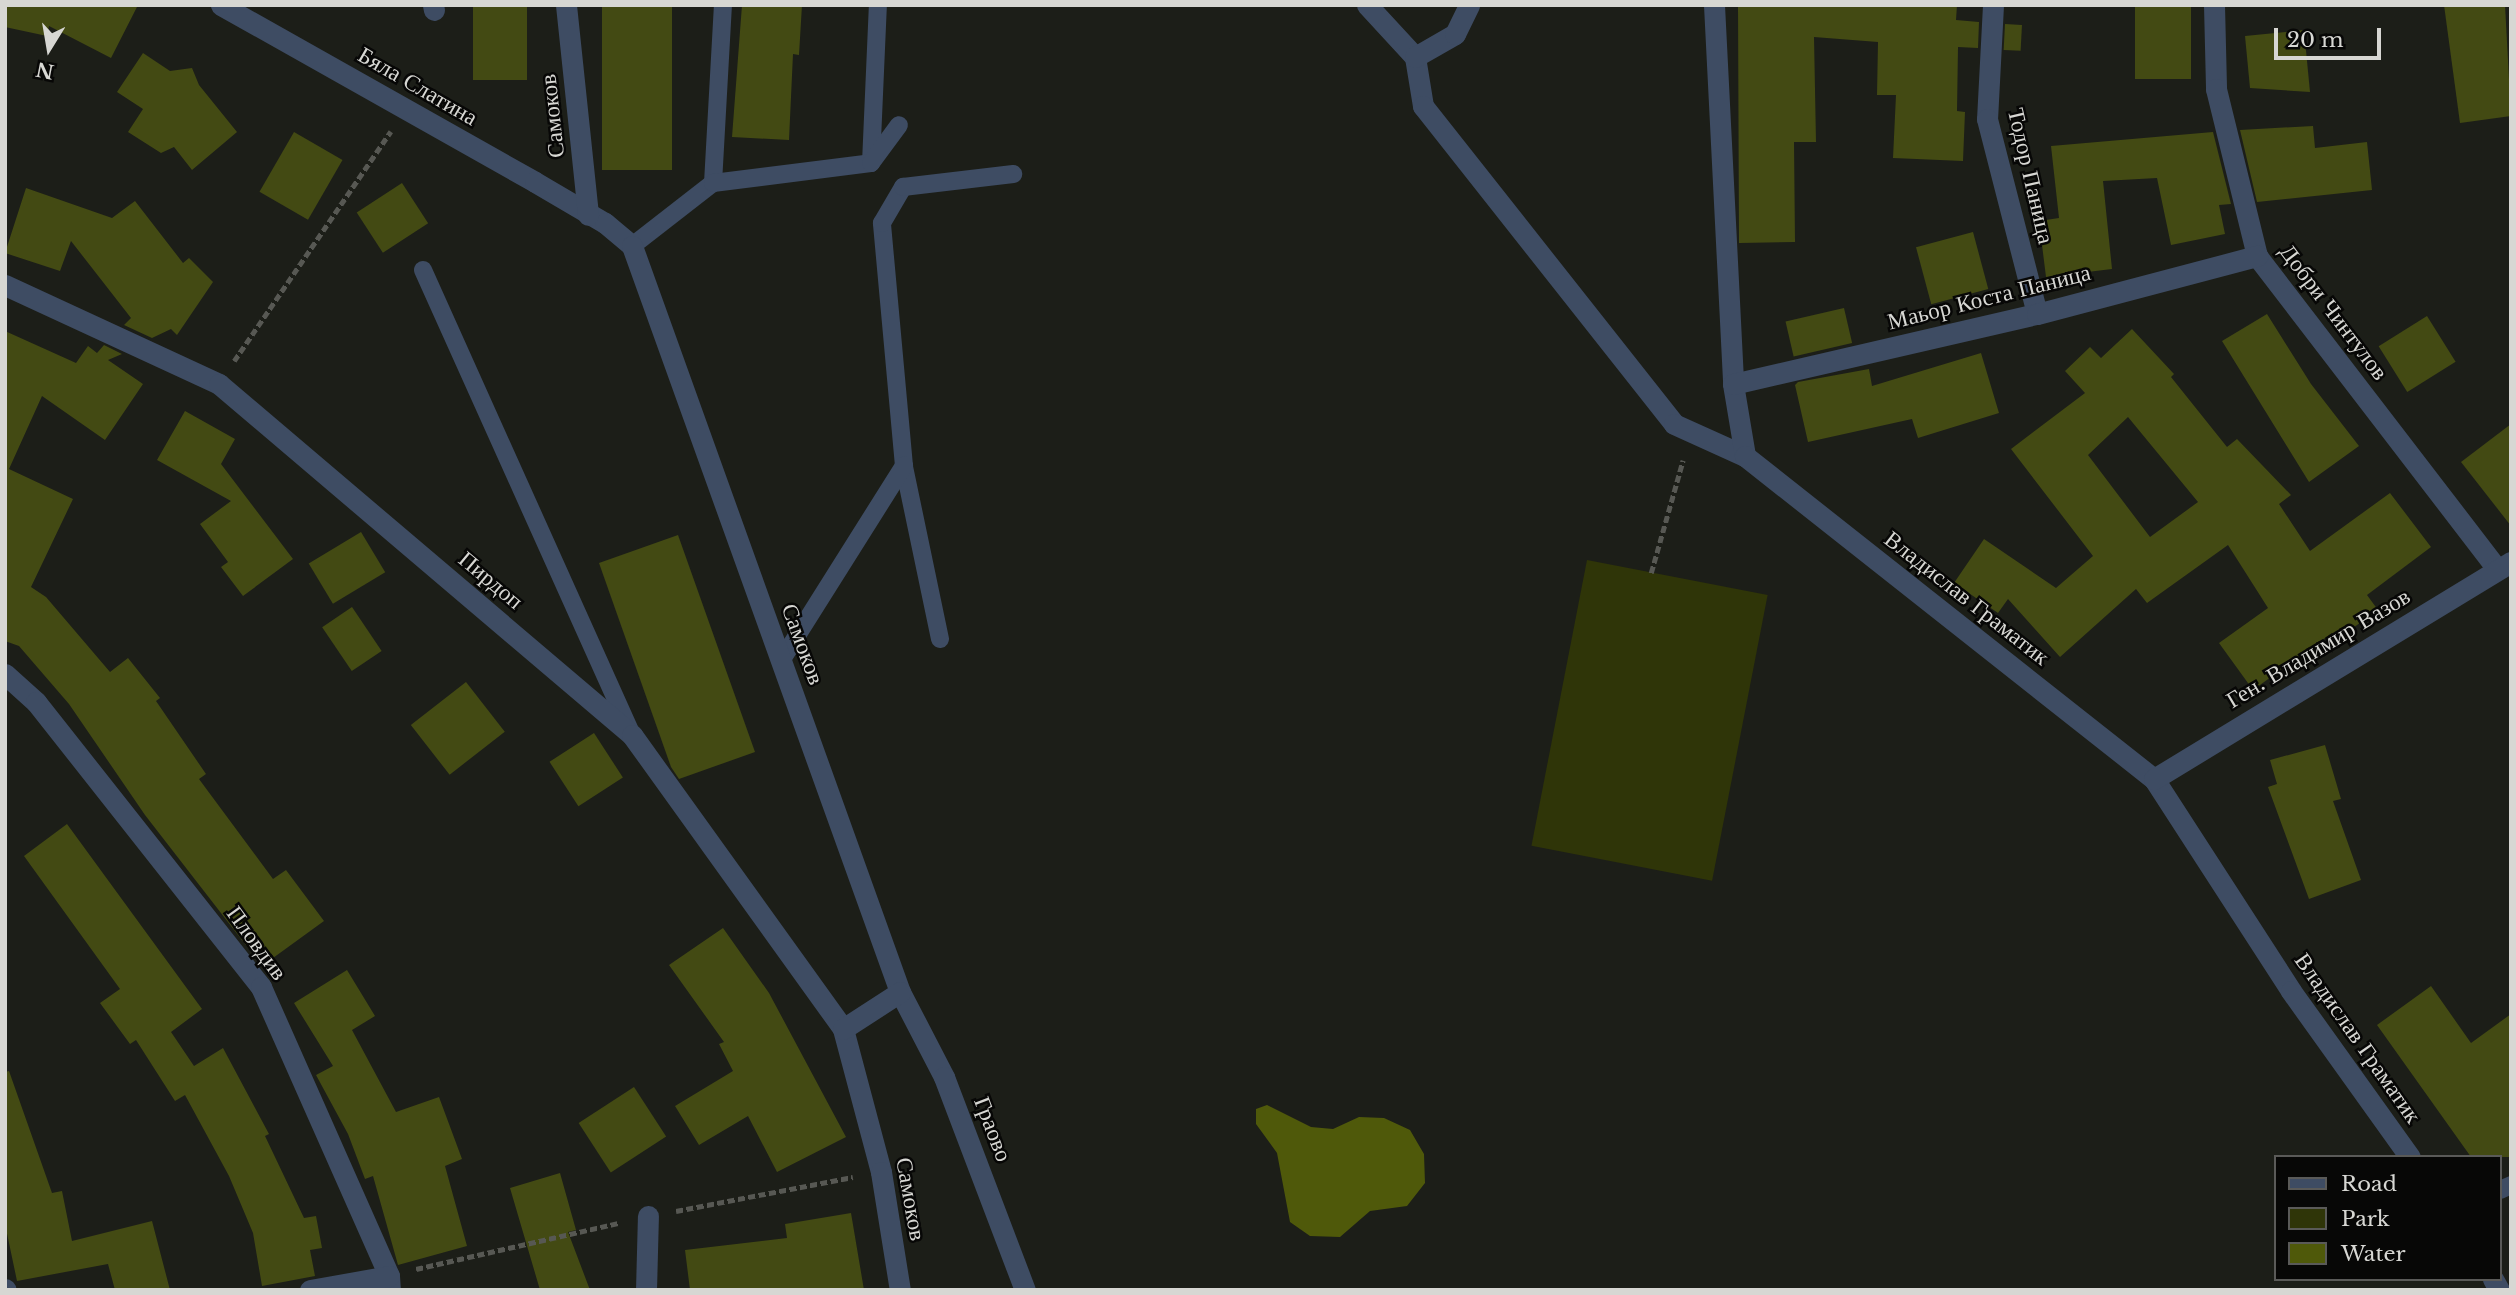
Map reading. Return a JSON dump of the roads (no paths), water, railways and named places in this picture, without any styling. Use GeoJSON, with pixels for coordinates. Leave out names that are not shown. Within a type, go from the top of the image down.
{"type":"FeatureCollection","features":[{"type":"Feature","properties":{"kind":"street","name":"Бяла Слатина"},"geometry":{"type":"LineString","coordinates":[[221,5],[588,215]]}},
{"type":"Feature","properties":{"kind":"street","name":"Самоков"},"geometry":{"type":"LineString","coordinates":[[566,5],[588,215]]}},
{"type":"Feature","properties":{"kind":"street"},"geometry":{"type":"LineString","coordinates":[[1367,5],[1415,57],[1455,34],[1469,5]]}},
{"type":"Feature","properties":{"kind":"street"},"geometry":{"type":"LineString","coordinates":[[1714,5],[1733,384],[1745,456]]}},
{"type":"Feature","properties":{"kind":"street","name":"Тодор Паница"},"geometry":{"type":"LineString","coordinates":[[1993,5],[1987,119],[2037,314]]}},
{"type":"Feature","properties":{"kind":"street","name":"Добри Чинтулов"},"geometry":{"type":"LineString","coordinates":[[2214,5],[2216,89],[2257,256],[2504,566]]}},
{"type":"Feature","properties":{"kind":"street","name":"Владислав Граматик"},"geometry":{"type":"LineString","coordinates":[[1415,57],[1423,106],[1674,425],[1745,456],[2154,779],[2291,991],[2409,1155]]}},
{"type":"Feature","properties":{"kind":"street"},"geometry":{"type":"LineString","coordinates":[[588,215],[632,246]]}},
{"type":"Feature","properties":{"kind":"street","name":"Самоков"},"geometry":{"type":"LineString","coordinates":[[632,246],[900,992]]}},
{"type":"Feature","properties":{"kind":"street","name":"Маьор Коста Паница"},"geometry":{"type":"LineString","coordinates":[[1733,384],[2037,314],[2257,256]]}},
{"type":"Feature","properties":{"kind":"street","name":"Пирдоп"},"geometry":{"type":"LineString","coordinates":[[5,285],[219,384],[632,735],[843,1029]]}},
{"type":"Feature","properties":{"kind":"street","name":"Ген. Владимир Вазов"},"geometry":{"type":"LineString","coordinates":[[2154,779],[2504,566]]}},
{"type":"Feature","properties":{"kind":"street","name":"Пловдив"},"geometry":{"type":"LineString","coordinates":[[5,674],[36,702],[261,986],[389,1283]]}},
{"type":"Feature","properties":{"kind":"street"},"geometry":{"type":"LineString","coordinates":[[843,1029],[900,992]]}},
{"type":"Feature","properties":{"kind":"street","name":"Граово"},"geometry":{"type":"LineString","coordinates":[[900,992],[944,1077],[1025,1290]]}},
{"type":"Feature","properties":{"kind":"street","name":"Самоков"},"geometry":{"type":"LineString","coordinates":[[843,1029],[881,1172],[900,1290]]}},
{"type":"Feature","properties":{"kind":"street"},"geometry":{"type":"LineString","coordinates":[[646,1290],[648,1216]]}},
{"type":"Feature","properties":{"kind":"street"},"geometry":{"type":"LineString","coordinates":[[310,1290],[389,1283]]}},
{"type":"Feature","properties":{"kind":"lane"},"geometry":{"type":"LineString","coordinates":[[713,183],[723,5]]}},
{"type":"Feature","properties":{"kind":"lane"},"geometry":{"type":"LineString","coordinates":[[871,163],[878,5]]}},
{"type":"Feature","properties":{"kind":"lane"},"geometry":{"type":"LineString","coordinates":[[632,246],[713,183],[871,163],[899,125]]}},
{"type":"Feature","properties":{"kind":"lane"},"geometry":{"type":"LineString","coordinates":[[940,639],[904,466],[882,223],[903,187],[1013,174]]}},
{"type":"Feature","properties":{"kind":"lane"},"geometry":{"type":"LineString","coordinates":[[423,270],[632,735]]}},
{"type":"Feature","properties":{"kind":"lane"},"geometry":{"type":"LineString","coordinates":[[781,661],[904,466]]}},
{"type":"Feature","properties":{"kind":"water"},"geometry":{"type":"Polygon","coordinates":[[[1267,1105],[1311,1127],[1333,1129],[1359,1117],[1384,1118],[1410,1130],[1424,1154],[1425,1183],[1407,1206],[1370,1211],[1340,1237],[1310,1236],[1290,1222],[1277,1153],[1256,1124],[1256,1109],[1267,1105]]]}}]}
